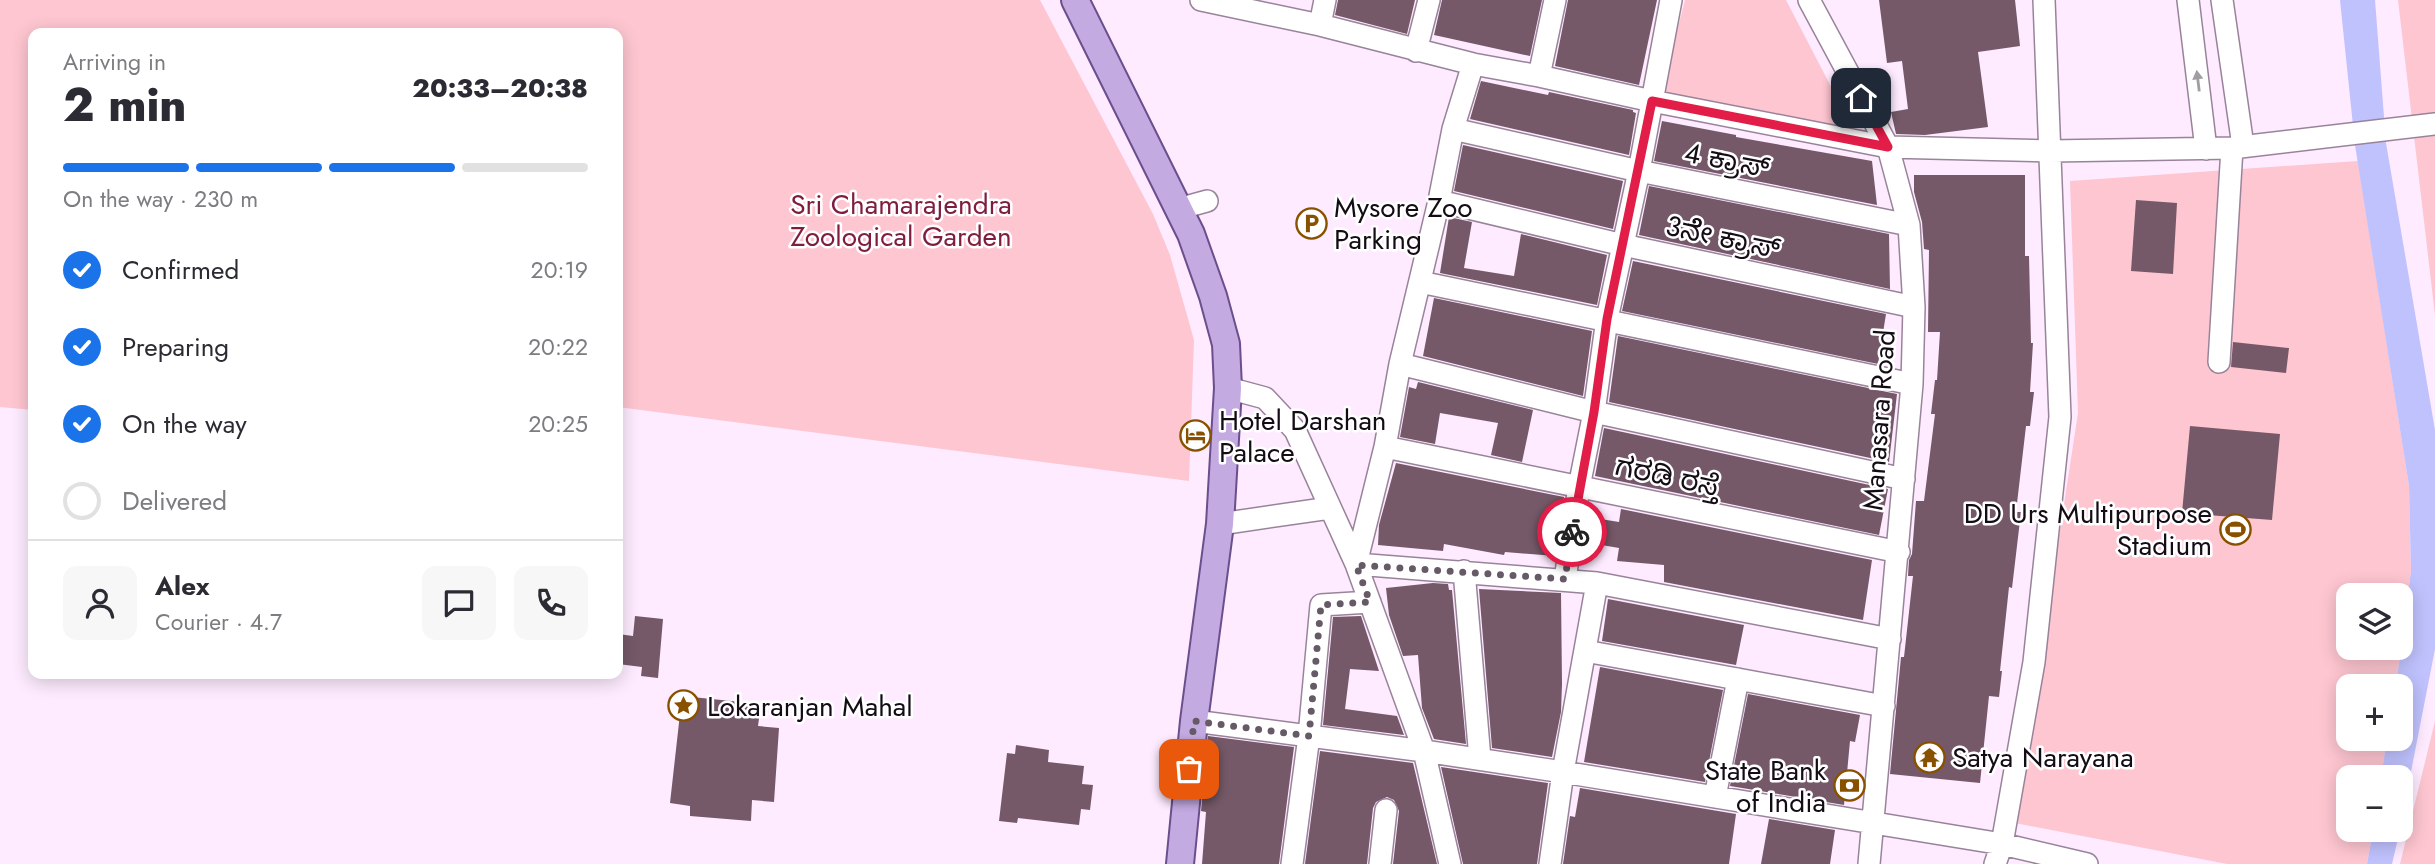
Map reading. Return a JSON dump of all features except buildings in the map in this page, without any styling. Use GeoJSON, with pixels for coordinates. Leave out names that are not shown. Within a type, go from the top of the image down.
{"type":"FeatureCollection","features":[{"type":"Feature","properties":{"kind":"main road"},"geometry":{"type":"LineString","coordinates":[[1075,0],[1191,234],[1213,296],[1226,344],[1228,388],[1220,524],[1194,721],[1180,864]]}},
{"type":"Feature","properties":{"kind":"street"},"geometry":{"type":"LineString","coordinates":[[1201,0],[1320,25],[1473,64],[1888,147],[2051,151],[2206,149],[2435,124]]}},
{"type":"Feature","properties":{"kind":"street"},"geometry":{"type":"LineString","coordinates":[[1320,25],[1325,0]]}},
{"type":"Feature","properties":{"kind":"street"},"geometry":{"type":"LineString","coordinates":[[1416,51],[1429,0]]}},
{"type":"Feature","properties":{"kind":"street"},"geometry":{"type":"LineString","coordinates":[[1539,76],[1555,0]]}},
{"type":"Feature","properties":{"kind":"street"},"geometry":{"type":"LineString","coordinates":[[1565,579],[1607,319],[1671,0]]}},
{"type":"Feature","properties":{"kind":"street","name":"Manasara Road"},"geometry":{"type":"LineString","coordinates":[[1809,0],[1888,147],[1909,225],[1914,307],[1912,384],[1869,864]]}},
{"type":"Feature","properties":{"kind":"street"},"geometry":{"type":"LineString","coordinates":[[1998,854],[2034,662],[2060,417],[2044,0]]}},
{"type":"Feature","properties":{"kind":"street"},"geometry":{"type":"LineString","coordinates":[[2188,0],[2206,149]]}},
{"type":"Feature","properties":{"kind":"street"},"geometry":{"type":"LineString","coordinates":[[2219,362],[2238,147],[2222,0]]}},
{"type":"Feature","properties":{"kind":"street"},"geometry":{"type":"LineString","coordinates":[[1356,565],[1385,447],[1400,364],[1453,129],[1473,64]]}},
{"type":"Feature","properties":{"kind":"street","name":"4 ಕ್ರಾಸ್"},"geometry":{"type":"LineString","coordinates":[[1453,129],[1909,225]]}},
{"type":"Feature","properties":{"kind":"street"},"geometry":{"type":"LineString","coordinates":[[1178,209],[1207,201]]}},
{"type":"Feature","properties":{"kind":"street","name":"3ನೆೇ ಕ್ರಾಸ್"},"geometry":{"type":"LineString","coordinates":[[1438,201],[1623,245],[1914,307]]}},
{"type":"Feature","properties":{"kind":"street"},"geometry":{"type":"LineString","coordinates":[[1420,282],[1912,384]]}},
{"type":"Feature","properties":{"kind":"street"},"geometry":{"type":"LineString","coordinates":[[1400,364],[1594,412],[1904,479]]}},
{"type":"Feature","properties":{"kind":"street"},"geometry":{"type":"LineString","coordinates":[[1228,388],[1265,398],[1295,430],[1356,565],[1424,751],[1451,864]]}},
{"type":"Feature","properties":{"kind":"street","name":"ಗರಡಿ ರಸ್ತೆ"},"geometry":{"type":"LineString","coordinates":[[1385,447],[1899,552]]}},
{"type":"Feature","properties":{"kind":"street"},"geometry":{"type":"LineString","coordinates":[[1220,524],[1330,508]]}},
{"type":"Feature","properties":{"kind":"street"},"geometry":{"type":"LineString","coordinates":[[1356,565],[1597,583],[1890,639]]}},
{"type":"Feature","properties":{"kind":"street"},"geometry":{"type":"LineString","coordinates":[[1464,571],[1480,759]]}},
{"type":"Feature","properties":{"kind":"street"},"geometry":{"type":"LineString","coordinates":[[1550,864],[1563,772],[1597,583]]}},
{"type":"Feature","properties":{"kind":"street"},"geometry":{"type":"LineString","coordinates":[[1292,864],[1309,736],[1321,605],[1370,602]]}},
{"type":"Feature","properties":{"kind":"street"},"geometry":{"type":"LineString","coordinates":[[1585,651],[1884,706]]}},
{"type":"Feature","properties":{"kind":"street"},"geometry":{"type":"LineString","coordinates":[[1714,797],[1738,680]]}},
{"type":"Feature","properties":{"kind":"street"},"geometry":{"type":"LineString","coordinates":[[1194,721],[1563,772],[1872,824],[1998,854],[2087,864]]}},
{"type":"Feature","properties":{"kind":"street"},"geometry":{"type":"LineString","coordinates":[[1380,864],[1386,810]]}},
{"type":"Feature","properties":{"kind":"green space","name":"Sri Chamarajendra Zoological Garden"},"geometry":{"type":"Polygon","coordinates":[[[0,0],[1040,0],[1153,214],[1170,255],[1194,340],[1189,481],[623,408],[623,28],[28,28],[28,410],[0,407],[0,0]]]}},
{"type":"Feature","properties":{"kind":"green space"},"geometry":{"type":"Polygon","coordinates":[[[1685,0],[1786,0],[1854,131],[1661,93],[1685,0]]]}},
{"type":"Feature","properties":{"kind":"green space"},"geometry":{"type":"Polygon","coordinates":[[[2398,0],[2435,0],[2435,315],[2398,0]]]}},
{"type":"Feature","properties":{"kind":"green space","name":"DD Urs Multipurpose Stadium"},"geometry":{"type":"Polygon","coordinates":[[[2358,161],[2409,486],[2411,571],[2409,583],[2336,583],[2336,660],[2399,660],[2398,674],[2336,674],[2336,751],[2385,751],[2383,765],[2336,765],[2336,842],[2371,842],[2367,864],[2227,864],[2015,823],[2078,413],[2070,181],[2358,161]]]}},
{"type":"Feature","properties":{"kind":"green space"},"geometry":{"type":"Polygon","coordinates":[[[2435,721],[2435,864],[2400,864],[2405,842],[2413,842],[2413,811],[2435,721]]]}},
{"type":"Feature","properties":{"kind":"water"},"geometry":{"type":"Polygon","coordinates":[[[2340,0],[2375,0],[2386,143],[2435,430],[2435,649],[2412,765],[2383,765],[2385,751],[2413,751],[2413,674],[2398,674],[2399,660],[2413,660],[2409,486],[2355,145],[2340,0]]]}},
{"type":"Feature","properties":{"kind":"water"},"geometry":{"type":"Polygon","coordinates":[[[2371,842],[2397,842],[2392,864],[2367,864],[2371,842]]]}},
{"type":"Feature","properties":{"kind":"way so far"},"geometry":{"type":"LineString","coordinates":[[1189,769],[1194,721],[1309,736],[1321,605],[1370,602],[1356,565],[1565,579],[1572,532]]}},
{"type":"Feature","properties":{"kind":"place","name":"Mysore Zoo Parking"},"geometry":{"type":"Point","coordinates":[1311,223]}},
{"type":"Feature","properties":{"kind":"place","name":"Hotel Darshan Palace"},"geometry":{"type":"Point","coordinates":[1196,436]}},
{"type":"Feature","properties":{"kind":"place","name":"DD Urs Multipurpose Stadium"},"geometry":{"type":"Point","coordinates":[2235,529]}},
{"type":"Feature","properties":{"kind":"place","name":"Lokaranjan Mahal"},"geometry":{"type":"Point","coordinates":[684,706]}},
{"type":"Feature","properties":{"kind":"place","name":"Satya Narayana"},"geometry":{"type":"Point","coordinates":[1929,757]}},
{"type":"Feature","properties":{"kind":"place","name":"State Bank of India"},"geometry":{"type":"Point","coordinates":[1849,786]}},
{"type":"Feature","properties":{"kind":"route"},"geometry":{"type":"LineString","coordinates":[[1572,532],[1594,412],[1607,319],[1652,101],[1888,147],[1861,98]]}}]}
